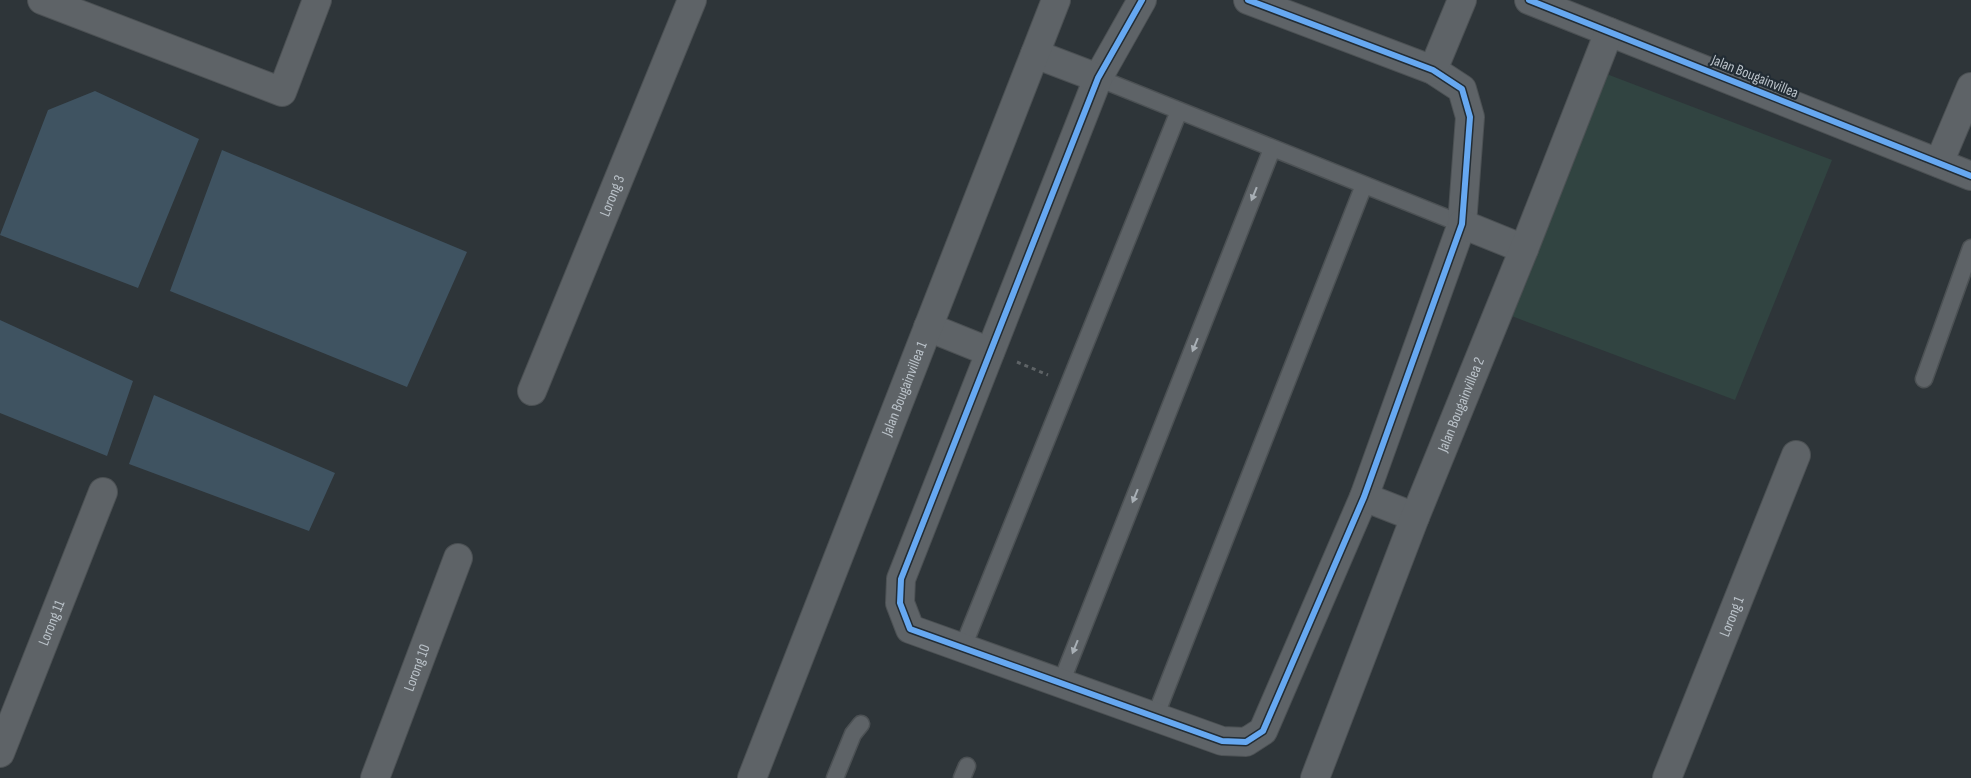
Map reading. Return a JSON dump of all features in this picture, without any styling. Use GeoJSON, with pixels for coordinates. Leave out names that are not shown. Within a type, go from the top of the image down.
{"type":"FeatureCollection","features":[{"type":"Feature","properties":{"kind":"street"},"geometry":{"type":"LineString","coordinates":[[42,0],[282,92],[317,0]]}},
{"type":"Feature","properties":{"kind":"street","name":"Lorong 3"},"geometry":{"type":"LineString","coordinates":[[532,391],[692,0]]}},
{"type":"Feature","properties":{"kind":"street","name":"Jalan Bougainvillea 1"},"geometry":{"type":"LineString","coordinates":[[752,778],[1056,0]]}},
{"type":"Feature","properties":{"kind":"street"},"geometry":{"type":"LineString","coordinates":[[1142,0],[1098,78],[902,579],[900,603],[910,629],[1222,741],[1246,742],[1263,731],[1364,497],[1462,224],[1470,116],[1462,89],[1433,70],[1248,0]]}},
{"type":"Feature","properties":{"kind":"street"},"geometry":{"type":"LineString","coordinates":[[1433,70],[1462,0]]}},
{"type":"Feature","properties":{"kind":"street","name":"Jalan Bougainvillea"},"geometry":{"type":"LineString","coordinates":[[1529,0],[1971,176]]}},
{"type":"Feature","properties":{"kind":"street","name":"Jalan Bougainvillea 2"},"geometry":{"type":"LineString","coordinates":[[1315,778],[1415,517],[1524,249],[1609,32]]}},
{"type":"Feature","properties":{"kind":"street"},"geometry":{"type":"LineString","coordinates":[[1035,54],[1098,78]]}},
{"type":"Feature","properties":{"kind":"street"},"geometry":{"type":"LineString","coordinates":[[1938,163],[1971,87]]}},
{"type":"Feature","properties":{"kind":"street"},"geometry":{"type":"LineString","coordinates":[[1462,224],[1524,249]]}},
{"type":"Feature","properties":{"kind":"street"},"geometry":{"type":"LineString","coordinates":[[928,328],[990,352]]}},
{"type":"Feature","properties":{"kind":"street","name":"Lorong 1"},"geometry":{"type":"LineString","coordinates":[[1667,778],[1796,455]]}},
{"type":"Feature","properties":{"kind":"street","name":"Lorong 11"},"geometry":{"type":"LineString","coordinates":[[0,753],[103,492]]}},
{"type":"Feature","properties":{"kind":"street"},"geometry":{"type":"LineString","coordinates":[[1364,497],[1415,517]]}},
{"type":"Feature","properties":{"kind":"street","name":"Lorong 10"},"geometry":{"type":"LineString","coordinates":[[375,778],[458,558]]}},
{"type":"Feature","properties":{"kind":"lane"},"geometry":{"type":"LineString","coordinates":[[1098,78],[1462,224]]}},
{"type":"Feature","properties":{"kind":"lane"},"geometry":{"type":"LineString","coordinates":[[963,648],[1179,111]]}},
{"type":"Feature","properties":{"kind":"lane"},"geometry":{"type":"LineString","coordinates":[[1061,683],[1272,148]]}},
{"type":"Feature","properties":{"kind":"lane"},"geometry":{"type":"LineString","coordinates":[[1155,717],[1364,185]]}},
{"type":"Feature","properties":{"kind":"lane"},"geometry":{"type":"LineString","coordinates":[[1924,378],[1971,248]]}},
{"type":"Feature","properties":{"kind":"lane"},"geometry":{"type":"LineString","coordinates":[[835,778],[853,734],[861,724]]}},
{"type":"Feature","properties":{"kind":"path"},"geometry":{"type":"LineString","coordinates":[[990,352],[1070,383]]}},
{"type":"Feature","properties":{"kind":"green space"},"geometry":{"type":"Polygon","coordinates":[[[1604,73],[1832,160],[1735,400],[1509,315],[1604,73]]]}},
{"type":"Feature","properties":{"kind":"water"},"geometry":{"type":"Polygon","coordinates":[[[95,91],[199,139],[138,288],[0,235],[48,110],[95,91]]]}},
{"type":"Feature","properties":{"kind":"water"},"geometry":{"type":"Polygon","coordinates":[[[222,150],[467,252],[407,387],[170,291],[222,150]]]}},
{"type":"Feature","properties":{"kind":"water"},"geometry":{"type":"Polygon","coordinates":[[[0,320],[133,381],[107,456],[0,413],[0,320]]]}},
{"type":"Feature","properties":{"kind":"water"},"geometry":{"type":"Polygon","coordinates":[[[154,395],[335,473],[309,531],[129,464],[154,395]]]}},
{"type":"Feature","properties":{"kind":"cycle path"},"geometry":{"type":"LineString","coordinates":[[1142,0],[1098,78],[901,579],[900,603],[910,629],[1222,741],[1246,742],[1263,731],[1364,497],[1462,224],[1470,117],[1462,89],[1433,70],[1248,0]]}},
{"type":"Feature","properties":{"kind":"cycle path"},"geometry":{"type":"LineString","coordinates":[[1529,0],[1971,176]]}}]}
